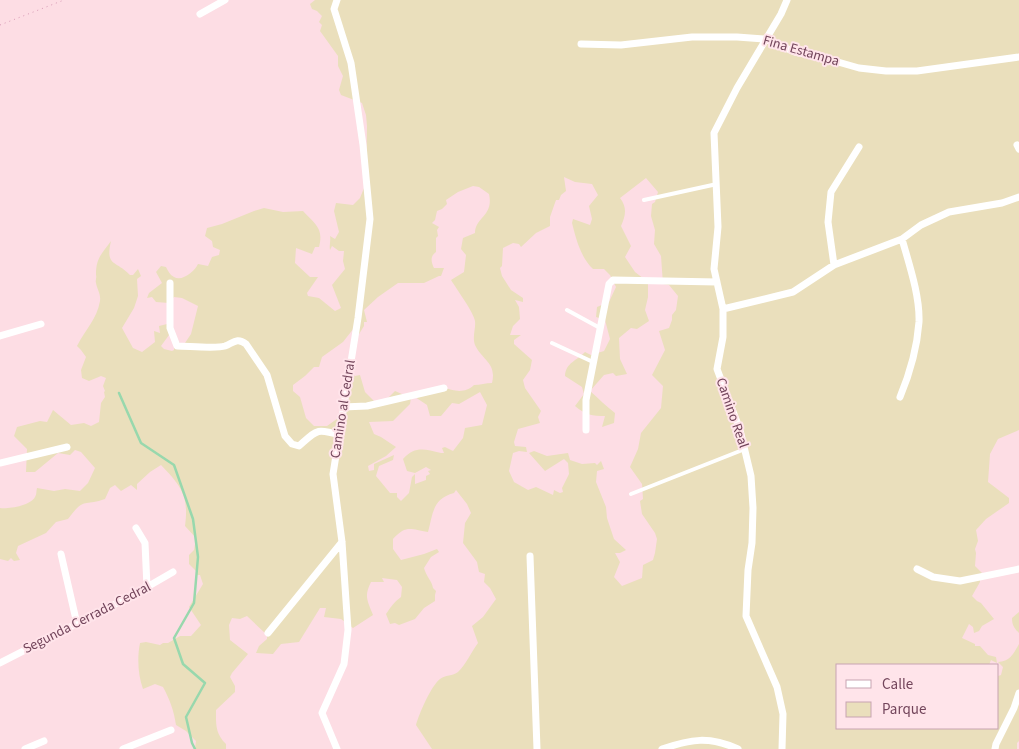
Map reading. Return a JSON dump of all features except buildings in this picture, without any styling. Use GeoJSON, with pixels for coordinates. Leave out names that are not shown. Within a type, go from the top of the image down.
{"type":"FeatureCollection","features":[{"type":"Feature","properties":{"kind":"street"},"geometry":{"type":"LineString","coordinates":[[200,14],[225,0]]}},
{"type":"Feature","properties":{"kind":"street","name":"Camino al Cedral"},"geometry":{"type":"LineString","coordinates":[[337,0],[334,8],[351,63],[363,144],[370,219],[358,318],[333,474],[342,542],[348,630],[344,664],[322,713],[337,749]]}},
{"type":"Feature","properties":{"kind":"street","name":"Camino Real"},"geometry":{"type":"LineString","coordinates":[[782,749],[783,714],[777,687],[746,616],[753,508],[751,476],[740,430],[717,369],[723,337],[723,309],[714,269],[718,227],[714,133],[787,0]]}},
{"type":"Feature","properties":{"kind":"street","name":"Fina Estampa"},"geometry":{"type":"LineString","coordinates":[[581,44],[621,45],[692,37],[765,39],[795,52],[858,68],[886,71],[917,71],[1019,57]]}},
{"type":"Feature","properties":{"kind":"street"},"geometry":{"type":"LineString","coordinates":[[834,265],[828,222],[831,192],[859,147]]}},
{"type":"Feature","properties":{"kind":"street"},"geometry":{"type":"LineString","coordinates":[[723,309],[793,292],[834,265],[902,239],[921,225],[949,212],[1002,203],[1019,197]]}},
{"type":"Feature","properties":{"kind":"street"},"geometry":{"type":"LineString","coordinates":[[900,397],[912,366],[919,321],[915,287],[902,239]]}},
{"type":"Feature","properties":{"kind":"street"},"geometry":{"type":"LineString","coordinates":[[586,430],[586,400],[609,284],[613,280],[717,282]]}},
{"type":"Feature","properties":{"kind":"street"},"geometry":{"type":"LineString","coordinates":[[170,283],[170,328],[177,346],[224,347],[236,340],[241,341],[246,344],[267,375],[285,436],[292,444],[299,446],[314,433],[323,430],[340,435]]}},
{"type":"Feature","properties":{"kind":"street"},"geometry":{"type":"LineString","coordinates":[[0,336],[41,324]]}},
{"type":"Feature","properties":{"kind":"street"},"geometry":{"type":"LineString","coordinates":[[343,407],[367,406],[444,388]]}},
{"type":"Feature","properties":{"kind":"street"},"geometry":{"type":"LineString","coordinates":[[0,463],[67,447]]}},
{"type":"Feature","properties":{"kind":"street"},"geometry":{"type":"LineString","coordinates":[[136,528],[145,543],[147,587]]}},
{"type":"Feature","properties":{"kind":"street"},"geometry":{"type":"LineString","coordinates":[[268,633],[342,542]]}},
{"type":"Feature","properties":{"kind":"street"},"geometry":{"type":"LineString","coordinates":[[62,554],[77,624]]}},
{"type":"Feature","properties":{"kind":"street"},"geometry":{"type":"LineString","coordinates":[[530,556],[537,749]]}},
{"type":"Feature","properties":{"kind":"street"},"geometry":{"type":"LineString","coordinates":[[917,569],[933,577],[960,581],[1019,569]]}},
{"type":"Feature","properties":{"kind":"street","name":"Segunda Cerrada Cedral"},"geometry":{"type":"LineString","coordinates":[[0,663],[173,572]]}},
{"type":"Feature","properties":{"kind":"street"},"geometry":{"type":"LineString","coordinates":[[995,749],[1019,693]]}},
{"type":"Feature","properties":{"kind":"street"},"geometry":{"type":"LineString","coordinates":[[123,749],[171,730]]}},
{"type":"Feature","properties":{"kind":"street"},"geometry":{"type":"LineString","coordinates":[[662,749],[685,741],[711,740],[738,749]]}},
{"type":"Feature","properties":{"kind":"street"},"geometry":{"type":"LineString","coordinates":[[25,749],[44,741]]}},
{"type":"Feature","properties":{"kind":"lane"},"geometry":{"type":"LineString","coordinates":[[644,200],[717,184]]}},
{"type":"Feature","properties":{"kind":"lane"},"geometry":{"type":"LineString","coordinates":[[568,310],[600,328]]}},
{"type":"Feature","properties":{"kind":"lane"},"geometry":{"type":"LineString","coordinates":[[552,343],[594,362]]}},
{"type":"Feature","properties":{"kind":"lane"},"geometry":{"type":"LineString","coordinates":[[631,494],[745,448]]}},
{"type":"Feature","properties":{"kind":"path"},"geometry":{"type":"LineString","coordinates":[[0,25],[64,0]]}},
{"type":"Feature","properties":{"kind":"green space"},"geometry":{"type":"Polygon","coordinates":[[[315,0],[1019,0],[1019,430],[998,439],[990,454],[988,482],[1009,498],[1009,503],[986,519],[976,530],[978,541],[975,549],[975,566],[984,575],[972,596],[981,603],[994,619],[974,633],[973,627],[969,624],[962,638],[975,644],[975,646],[980,646],[988,655],[996,657],[997,663],[991,660],[989,664],[836,664],[836,729],[999,729],[999,676],[1001,675],[1003,667],[998,662],[1009,659],[1019,644],[1019,741],[1017,749],[432,749],[416,725],[423,707],[437,683],[442,678],[458,672],[466,662],[478,643],[472,626],[483,617],[496,599],[484,582],[485,574],[479,572],[477,562],[463,543],[465,523],[471,513],[467,504],[456,490],[437,503],[428,532],[409,529],[401,532],[393,539],[393,549],[401,560],[437,549],[439,552],[431,557],[424,568],[436,591],[435,601],[424,608],[415,619],[399,625],[395,623],[390,624],[386,614],[401,597],[402,587],[397,580],[382,578],[384,582],[371,582],[367,595],[373,615],[353,628],[341,619],[324,617],[326,608],[320,608],[299,642],[281,644],[273,654],[256,653],[259,646],[267,639],[267,635],[247,616],[240,619],[232,618],[229,625],[230,640],[248,654],[230,677],[235,686],[235,692],[216,710],[217,728],[226,744],[226,749],[195,749],[196,741],[186,731],[176,725],[168,696],[163,687],[155,684],[143,689],[140,678],[138,660],[140,643],[146,642],[160,645],[168,643],[180,636],[191,636],[201,625],[189,607],[203,584],[200,575],[197,575],[197,572],[189,564],[189,555],[194,550],[196,538],[185,526],[186,507],[182,492],[161,465],[137,484],[137,490],[131,485],[121,491],[115,485],[110,488],[105,499],[81,505],[68,519],[56,522],[46,533],[18,546],[16,553],[20,560],[14,561],[11,558],[8,561],[0,559],[0,508],[9,508],[29,503],[35,497],[37,488],[54,491],[65,489],[80,491],[88,483],[95,468],[81,452],[75,450],[70,455],[58,453],[35,472],[26,472],[27,449],[14,436],[17,427],[40,421],[47,422],[53,410],[71,425],[84,423],[91,426],[99,422],[101,403],[105,397],[103,386],[106,378],[101,376],[89,381],[82,378],[81,370],[86,357],[77,346],[94,319],[98,307],[100,298],[96,282],[96,269],[100,257],[111,241],[109,255],[113,262],[130,275],[133,275],[138,269],[141,276],[137,279],[138,296],[134,308],[122,328],[133,348],[142,352],[155,342],[154,331],[160,333],[159,326],[167,324],[169,335],[161,346],[172,351],[178,341],[183,346],[191,334],[198,306],[182,298],[174,297],[169,303],[156,302],[152,297],[147,298],[149,293],[162,283],[156,272],[161,266],[166,267],[174,277],[181,278],[188,275],[198,264],[208,266],[212,257],[219,255],[220,250],[213,247],[212,241],[205,236],[207,228],[264,208],[283,212],[303,211],[315,223],[320,235],[319,247],[315,247],[312,254],[296,248],[295,263],[310,277],[318,277],[307,293],[308,296],[319,298],[335,311],[341,308],[332,285],[345,269],[343,261],[344,251],[339,251],[332,246],[330,250],[330,236],[335,239],[339,232],[334,211],[336,203],[353,205],[360,198],[366,183],[366,115],[362,103],[341,95],[339,90],[343,76],[338,66],[338,56],[320,31],[322,25],[319,22],[322,16],[312,9],[310,4],[315,0]],[[564,177],[566,191],[559,200],[556,200],[550,217],[550,226],[536,233],[521,247],[519,244],[513,243],[503,248],[502,266],[500,268],[502,276],[511,290],[523,298],[523,302],[515,300],[519,307],[520,319],[513,326],[510,335],[521,335],[514,340],[514,344],[532,360],[530,370],[523,380],[525,388],[541,411],[538,417],[540,423],[518,429],[514,442],[515,446],[526,447],[527,452],[519,451],[513,453],[509,471],[514,482],[528,490],[536,487],[553,495],[554,490],[560,493],[563,492],[562,488],[569,474],[568,463],[564,459],[545,471],[529,453],[534,451],[547,456],[568,453],[570,460],[582,464],[595,463],[597,465],[601,461],[604,469],[597,471],[596,482],[606,507],[607,518],[614,539],[626,550],[615,553],[620,562],[614,577],[622,586],[642,578],[643,565],[653,560],[655,553],[657,539],[655,533],[642,514],[640,501],[643,499],[642,484],[630,467],[638,449],[641,433],[661,408],[663,386],[652,375],[665,350],[659,331],[669,328],[672,315],[676,310],[678,296],[669,285],[663,284],[661,256],[654,244],[655,230],[651,216],[652,204],[655,202],[658,192],[646,178],[620,198],[625,211],[621,226],[631,246],[625,257],[635,272],[648,282],[648,297],[645,310],[649,321],[637,329],[631,328],[619,338],[620,359],[627,374],[616,376],[613,373],[604,375],[590,391],[615,413],[614,423],[602,427],[605,416],[589,414],[575,406],[584,394],[582,387],[565,376],[567,368],[585,352],[591,355],[604,351],[610,339],[605,320],[596,317],[597,307],[609,302],[616,287],[610,275],[604,269],[593,269],[589,265],[577,242],[572,223],[573,219],[590,225],[592,219],[589,206],[598,195],[592,184],[575,182],[564,177]],[[473,186],[458,192],[446,200],[447,204],[437,211],[435,220],[432,223],[439,227],[436,238],[436,252],[432,257],[432,261],[434,268],[444,268],[441,276],[424,283],[398,283],[378,297],[364,310],[367,322],[364,322],[364,326],[359,334],[354,328],[343,342],[322,357],[319,367],[314,367],[293,385],[293,391],[300,397],[306,418],[314,426],[327,426],[341,416],[342,392],[351,374],[355,376],[360,375],[365,392],[374,401],[385,401],[395,391],[411,398],[410,404],[393,421],[369,422],[374,434],[396,447],[386,456],[368,466],[369,471],[374,470],[374,464],[394,455],[393,460],[379,466],[376,476],[390,493],[397,493],[397,497],[401,501],[409,493],[412,477],[415,474],[415,484],[426,480],[426,476],[430,474],[428,471],[431,470],[426,467],[415,473],[407,471],[403,459],[416,450],[444,453],[442,448],[445,447],[453,451],[463,438],[465,428],[482,425],[487,405],[480,392],[459,404],[452,403],[441,416],[430,416],[427,405],[415,397],[443,387],[463,391],[474,385],[492,383],[491,366],[475,345],[474,317],[451,280],[464,272],[466,255],[461,249],[463,238],[475,233],[478,223],[489,207],[489,194],[479,187],[473,186]]]}},
{"type":"Feature","properties":{"kind":"green space"},"geometry":{"type":"Polygon","coordinates":[[[1019,612],[1019,633],[1012,623],[1012,618],[1019,612]]]}},
{"type":"Feature","properties":{"kind":"waterway"},"geometry":{"type":"LineString","coordinates":[[119,393],[141,443],[174,465],[193,519],[198,557],[194,603],[174,638],[183,664],[205,683],[186,717],[195,749]]}}]}
